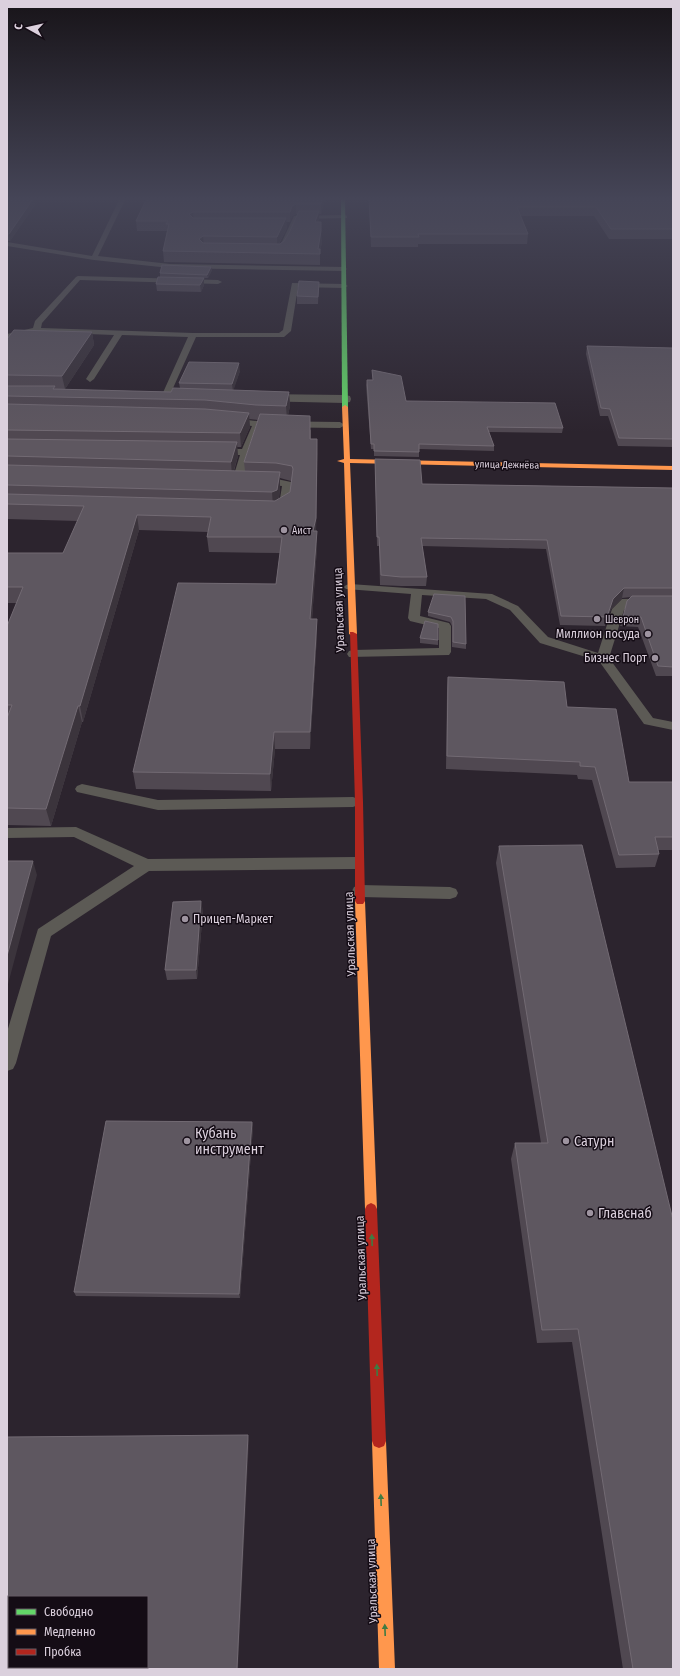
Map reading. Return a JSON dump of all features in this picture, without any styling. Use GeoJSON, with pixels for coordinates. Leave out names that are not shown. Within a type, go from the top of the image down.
{"type":"FeatureCollection","features":[{"type":"Feature","properties":{"kind":"main road","name":"Уральская улица"},"geometry":{"type":"LineString","coordinates":[[341,276],[343,461],[353,802],[360,891],[387,1669]]}},
{"type":"Feature","properties":{"kind":"main road","name":"Уральская улица"},"geometry":{"type":"LineString","coordinates":[[342,399],[340,425],[353,654],[371,1479]]}},
{"type":"Feature","properties":{"kind":"main road","name":"улица Дежнёва"},"geometry":{"type":"LineString","coordinates":[[343,461],[673,468]]}},
{"type":"Feature","properties":{"kind":"street"},"geometry":{"type":"LineString","coordinates":[[149,397],[181,397]]}},
{"type":"Feature","properties":{"kind":"street"},"geometry":{"type":"LineString","coordinates":[[244,398],[342,399]]}},
{"type":"Feature","properties":{"kind":"lane"},"geometry":{"type":"LineString","coordinates":[[37,330],[38,323],[78,278],[218,282]]}},
{"type":"Feature","properties":{"kind":"lane"},"geometry":{"type":"LineString","coordinates":[[7,336],[37,330],[119,334],[281,335],[287,331],[295,285],[342,286]]}},
{"type":"Feature","properties":{"kind":"lane"},"geometry":{"type":"LineString","coordinates":[[90,379],[119,334]]}},
{"type":"Feature","properties":{"kind":"lane"},"geometry":{"type":"LineString","coordinates":[[165,397],[193,335]]}},
{"type":"Feature","properties":{"kind":"lane"},"geometry":{"type":"LineString","coordinates":[[221,420],[257,424],[340,425]]}},
{"type":"Feature","properties":{"kind":"lane"},"geometry":{"type":"LineString","coordinates":[[257,424],[246,452],[241,481],[277,482],[287,484],[284,507],[275,512],[267,512]]}},
{"type":"Feature","properties":{"kind":"lane"},"geometry":{"type":"LineString","coordinates":[[206,452],[246,452]]}},
{"type":"Feature","properties":{"kind":"lane"},"geometry":{"type":"LineString","coordinates":[[350,587],[488,596],[514,608],[544,640],[603,658],[650,721],[673,726]]}},
{"type":"Feature","properties":{"kind":"lane"},"geometry":{"type":"LineString","coordinates":[[353,654],[445,652],[445,626],[414,618],[418,591]]}},
{"type":"Feature","properties":{"kind":"lane"},"geometry":{"type":"LineString","coordinates":[[603,658],[618,609],[626,601],[673,601]]}},
{"type":"Feature","properties":{"kind":"lane"},"geometry":{"type":"LineString","coordinates":[[82,789],[158,805],[353,802]]}},
{"type":"Feature","properties":{"kind":"lane"},"geometry":{"type":"LineString","coordinates":[[7,833],[76,832],[146,865],[357,863]]}},
{"type":"Feature","properties":{"kind":"lane"},"geometry":{"type":"LineString","coordinates":[[7,1063],[44,933],[146,865]]}},
{"type":"Feature","properties":{"kind":"lane"},"geometry":{"type":"LineString","coordinates":[[360,891],[450,893]]}},
{"type":"Feature","properties":{"kind":"building"},"geometry":{"type":"Polygon","coordinates":[[[158,277],[204,278],[200,285],[156,284],[158,277]]]}},
{"type":"Feature","properties":{"kind":"building"},"geometry":{"type":"Polygon","coordinates":[[[299,281],[319,282],[318,297],[297,296],[299,281]]]}},
{"type":"Feature","properties":{"kind":"building"},"geometry":{"type":"Polygon","coordinates":[[[14,330],[92,332],[62,376],[7,375],[7,339],[14,330]]]}},
{"type":"Feature","properties":{"kind":"building"},"geometry":{"type":"Polygon","coordinates":[[[587,346],[673,348],[673,439],[619,438],[610,409],[601,408],[587,346]]]}},
{"type":"Feature","properties":{"kind":"building"},"geometry":{"type":"Polygon","coordinates":[[[189,362],[239,363],[232,384],[179,383],[189,362]]]}},
{"type":"Feature","properties":{"kind":"building"},"geometry":{"type":"Polygon","coordinates":[[[372,370],[401,376],[406,401],[555,403],[563,428],[487,427],[494,446],[419,444],[419,452],[374,451],[374,444],[371,444],[367,380],[373,380],[372,370]]]}},
{"type":"Feature","properties":{"kind":"building"},"geometry":{"type":"Polygon","coordinates":[[[7,386],[55,386],[53,389],[171,392],[173,388],[289,392],[286,406],[256,405],[205,400],[7,396],[7,386]]]}},
{"type":"Feature","properties":{"kind":"building"},"geometry":{"type":"Polygon","coordinates":[[[7,404],[205,409],[249,413],[240,433],[7,430],[7,404]]]}},
{"type":"Feature","properties":{"kind":"building"},"geometry":{"type":"Polygon","coordinates":[[[260,414],[310,416],[310,439],[317,439],[316,518],[313,531],[317,531],[310,619],[317,619],[310,732],[274,732],[270,774],[133,772],[178,583],[276,584],[282,537],[207,537],[211,517],[137,515],[80,706],[78,706],[46,809],[7,808],[7,718],[12,705],[7,705],[7,626],[23,587],[7,587],[7,553],[63,553],[84,506],[7,504],[7,494],[275,501],[290,492],[293,469],[292,466],[276,463],[244,462],[260,414]]]}},
{"type":"Feature","properties":{"kind":"building"},"geometry":{"type":"Polygon","coordinates":[[[7,439],[237,442],[231,462],[7,456],[7,439]]]}},
{"type":"Feature","properties":{"kind":"building"},"geometry":{"type":"Polygon","coordinates":[[[375,459],[420,460],[422,484],[673,488],[673,588],[624,588],[613,599],[607,617],[561,616],[547,540],[421,538],[427,577],[381,575],[379,537],[377,537],[375,459]]]}},
{"type":"Feature","properties":{"kind":"building"},"geometry":{"type":"Polygon","coordinates":[[[7,465],[280,472],[277,490],[272,492],[7,485],[7,465]]]}},
{"type":"Feature","properties":{"kind":"building"},"geometry":{"type":"Polygon","coordinates":[[[434,594],[465,596],[466,644],[453,642],[453,621],[451,617],[428,612],[434,594]]]}},
{"type":"Feature","properties":{"kind":"building"},"geometry":{"type":"Polygon","coordinates":[[[632,596],[673,596],[673,667],[658,666],[641,617],[623,617],[627,601],[632,596]]]}},
{"type":"Feature","properties":{"kind":"building"},"geometry":{"type":"Polygon","coordinates":[[[425,621],[438,624],[438,640],[420,638],[425,621]]]}},
{"type":"Feature","properties":{"kind":"building"},"geometry":{"type":"Polygon","coordinates":[[[448,677],[564,682],[567,707],[616,709],[629,782],[673,782],[673,837],[655,837],[659,854],[619,855],[595,767],[580,766],[580,762],[447,756],[448,677]]]}},
{"type":"Feature","properties":{"kind":"building","name":"Главснаб"},"geometry":{"type":"Polygon","coordinates":[[[582,845],[673,1220],[673,1669],[633,1669],[578,1329],[542,1330],[515,1143],[548,1143],[499,846],[582,845]]]}},
{"type":"Feature","properties":{"kind":"building"},"geometry":{"type":"Polygon","coordinates":[[[7,861],[33,861],[7,956],[7,861]]]}},
{"type":"Feature","properties":{"kind":"building"},"geometry":{"type":"Polygon","coordinates":[[[201,901],[196,970],[165,970],[173,902],[201,901]]]}},
{"type":"Feature","properties":{"kind":"building"},"geometry":{"type":"Polygon","coordinates":[[[106,1121],[252,1122],[239,1294],[74,1292],[106,1121]]]}},
{"type":"Feature","properties":{"kind":"building"},"geometry":{"type":"Polygon","coordinates":[[[248,1435],[237,1669],[7,1669],[7,1437],[248,1435]]]}},
{"type":"Feature","properties":{"kind":"traffic: fast"},"geometry":{"type":"LineString","coordinates":[[344,276],[345,407]]}},
{"type":"Feature","properties":{"kind":"traffic: slow"},"geometry":{"type":"LineString","coordinates":[[345,407],[353,634]]}},
{"type":"Feature","properties":{"kind":"traffic: slow"},"geometry":{"type":"LineString","coordinates":[[340,461],[673,468]]}},
{"type":"Feature","properties":{"kind":"traffic: slow"},"geometry":{"type":"LineString","coordinates":[[360,901],[371,1209]]}},
{"type":"Feature","properties":{"kind":"traffic: slow"},"geometry":{"type":"LineString","coordinates":[[379,1441],[387,1669]]}},
{"type":"Feature","properties":{"kind":"traffic: jam"},"geometry":{"type":"LineString","coordinates":[[353,634],[359,802],[360,901]]}},
{"type":"Feature","properties":{"kind":"traffic: jam"},"geometry":{"type":"LineString","coordinates":[[371,1209],[379,1441]]}},
{"type":"Feature","properties":{"kind":"place","name":"Аист"},"geometry":{"type":"Point","coordinates":[284,530]}},
{"type":"Feature","properties":{"kind":"place","name":"Шеврон"},"geometry":{"type":"Point","coordinates":[597,619]}},
{"type":"Feature","properties":{"kind":"place","name":"Миллион посуда"},"geometry":{"type":"Point","coordinates":[648,634]}},
{"type":"Feature","properties":{"kind":"place","name":"Бизнес Порт"},"geometry":{"type":"Point","coordinates":[655,658]}},
{"type":"Feature","properties":{"kind":"place","name":"Прицеп-Маркет"},"geometry":{"type":"Point","coordinates":[185,919]}},
{"type":"Feature","properties":{"kind":"place","name":"Кубань инструмент"},"geometry":{"type":"Point","coordinates":[187,1141]}},
{"type":"Feature","properties":{"kind":"place","name":"Сатурн"},"geometry":{"type":"Point","coordinates":[566,1141]}},
{"type":"Feature","properties":{"kind":"place","name":"Главснаб"},"geometry":{"type":"Point","coordinates":[590,1213]}}]}
